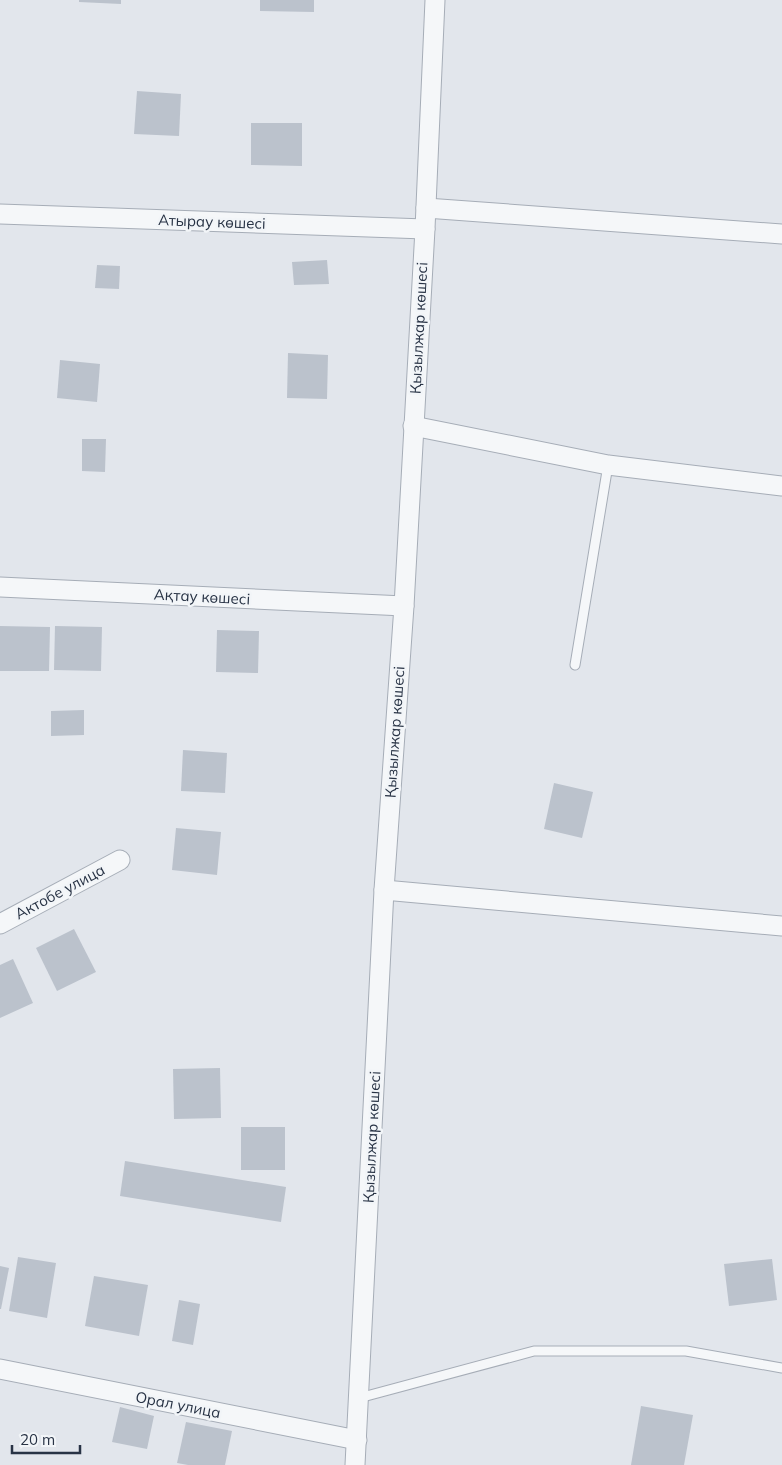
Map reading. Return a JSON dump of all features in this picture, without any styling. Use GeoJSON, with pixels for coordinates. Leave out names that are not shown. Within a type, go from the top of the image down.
{"type":"FeatureCollection","features":[{"type":"Feature","properties":{"kind":"street","name":"Қызылжар көшесі"},"geometry":{"type":"LineString","coordinates":[[355,1465],[384,890],[404,606],[425,230],[435,0]]}},
{"type":"Feature","properties":{"kind":"street"},"geometry":{"type":"LineString","coordinates":[[426,208],[782,234]]}},
{"type":"Feature","properties":{"kind":"street","name":"Атырау көшесі"},"geometry":{"type":"LineString","coordinates":[[0,214],[425,230]]}},
{"type":"Feature","properties":{"kind":"street"},"geometry":{"type":"LineString","coordinates":[[414,426],[608,465],[782,486]]}},
{"type":"Feature","properties":{"kind":"street","name":"Ақтау көшесі"},"geometry":{"type":"LineString","coordinates":[[0,588],[404,606]]}},
{"type":"Feature","properties":{"kind":"street","name":"Актобе улица"},"geometry":{"type":"LineString","coordinates":[[0,924],[120,860]]}},
{"type":"Feature","properties":{"kind":"street"},"geometry":{"type":"LineString","coordinates":[[384,890],[782,926]]}},
{"type":"Feature","properties":{"kind":"street","name":"Орал улица"},"geometry":{"type":"LineString","coordinates":[[0,1370],[357,1440]]}},
{"type":"Feature","properties":{"kind":"lane"},"geometry":{"type":"LineString","coordinates":[[575,665],[608,465]]}},
{"type":"Feature","properties":{"kind":"lane"},"geometry":{"type":"LineString","coordinates":[[359,1398],[534,1351],[686,1351],[782,1368]]}},
{"type":"Feature","properties":{"kind":"building"},"geometry":{"type":"Polygon","coordinates":[[[79,0],[121,0],[121,4],[79,2],[79,0]]]}},
{"type":"Feature","properties":{"kind":"building"},"geometry":{"type":"Polygon","coordinates":[[[260,0],[314,0],[314,12],[260,11],[260,0]]]}},
{"type":"Feature","properties":{"kind":"building"},"geometry":{"type":"Polygon","coordinates":[[[137,91],[181,94],[179,136],[134,134],[137,91]]]}},
{"type":"Feature","properties":{"kind":"building"},"geometry":{"type":"Polygon","coordinates":[[[251,123],[302,123],[302,166],[251,165],[251,123]]]}},
{"type":"Feature","properties":{"kind":"building"},"geometry":{"type":"Polygon","coordinates":[[[327,260],[329,284],[294,285],[292,262],[327,260]]]}},
{"type":"Feature","properties":{"kind":"building"},"geometry":{"type":"Polygon","coordinates":[[[97,265],[120,266],[119,289],[95,288],[97,265]]]}},
{"type":"Feature","properties":{"kind":"building"},"geometry":{"type":"Polygon","coordinates":[[[288,353],[328,355],[327,399],[287,398],[288,353]]]}},
{"type":"Feature","properties":{"kind":"building"},"geometry":{"type":"Polygon","coordinates":[[[60,360],[100,364],[97,402],[57,398],[60,360]]]}},
{"type":"Feature","properties":{"kind":"building"},"geometry":{"type":"Polygon","coordinates":[[[82,439],[106,439],[105,472],[82,471],[82,439]]]}},
{"type":"Feature","properties":{"kind":"building"},"geometry":{"type":"Polygon","coordinates":[[[0,626],[50,627],[49,671],[0,671],[0,626]]]}},
{"type":"Feature","properties":{"kind":"building"},"geometry":{"type":"Polygon","coordinates":[[[55,626],[102,627],[101,671],[54,670],[55,626]]]}},
{"type":"Feature","properties":{"kind":"building"},"geometry":{"type":"Polygon","coordinates":[[[217,630],[259,631],[258,673],[216,672],[217,630]]]}},
{"type":"Feature","properties":{"kind":"building"},"geometry":{"type":"Polygon","coordinates":[[[84,710],[84,735],[51,736],[51,711],[84,710]]]}},
{"type":"Feature","properties":{"kind":"building"},"geometry":{"type":"Polygon","coordinates":[[[183,750],[227,753],[225,793],[181,791],[183,750]]]}},
{"type":"Feature","properties":{"kind":"building"},"geometry":{"type":"Polygon","coordinates":[[[554,783],[593,792],[582,838],[544,829],[554,783]]]}},
{"type":"Feature","properties":{"kind":"building"},"geometry":{"type":"Polygon","coordinates":[[[176,828],[221,832],[217,875],[172,870],[176,828]]]}},
{"type":"Feature","properties":{"kind":"building"},"geometry":{"type":"Polygon","coordinates":[[[74,929],[96,972],[57,991],[36,948],[74,929]]]}},
{"type":"Feature","properties":{"kind":"building"},"geometry":{"type":"Polygon","coordinates":[[[13,959],[33,1003],[0,1018],[0,965],[13,959]]]}},
{"type":"Feature","properties":{"kind":"building"},"geometry":{"type":"Polygon","coordinates":[[[220,1068],[221,1118],[174,1119],[173,1069],[220,1068]]]}},
{"type":"Feature","properties":{"kind":"building"},"geometry":{"type":"Polygon","coordinates":[[[241,1127],[285,1127],[285,1170],[241,1170],[241,1127]]]}},
{"type":"Feature","properties":{"kind":"building"},"geometry":{"type":"Polygon","coordinates":[[[125,1161],[286,1187],[281,1222],[120,1196],[125,1161]]]}},
{"type":"Feature","properties":{"kind":"building"},"geometry":{"type":"Polygon","coordinates":[[[18,1257],[56,1263],[47,1318],[9,1311],[18,1257]]]}},
{"type":"Feature","properties":{"kind":"building"},"geometry":{"type":"Polygon","coordinates":[[[772,1259],[777,1300],[729,1306],[724,1264],[772,1259]]]}},
{"type":"Feature","properties":{"kind":"building"},"geometry":{"type":"Polygon","coordinates":[[[0,1266],[9,1268],[1,1309],[0,1309],[0,1266]]]}},
{"type":"Feature","properties":{"kind":"building"},"geometry":{"type":"Polygon","coordinates":[[[94,1276],[148,1285],[139,1336],[85,1326],[94,1276]]]}},
{"type":"Feature","properties":{"kind":"building"},"geometry":{"type":"Polygon","coordinates":[[[179,1300],[200,1304],[193,1345],[172,1341],[179,1300]]]}},
{"type":"Feature","properties":{"kind":"building"},"geometry":{"type":"Polygon","coordinates":[[[641,1406],[693,1415],[684,1465],[631,1465],[641,1406]]]}},
{"type":"Feature","properties":{"kind":"building"},"geometry":{"type":"Polygon","coordinates":[[[120,1407],[154,1416],[147,1449],[112,1442],[120,1407]]]}},
{"type":"Feature","properties":{"kind":"building"},"geometry":{"type":"Polygon","coordinates":[[[186,1422],[232,1431],[225,1465],[188,1465],[177,1463],[186,1422]]]}}]}
